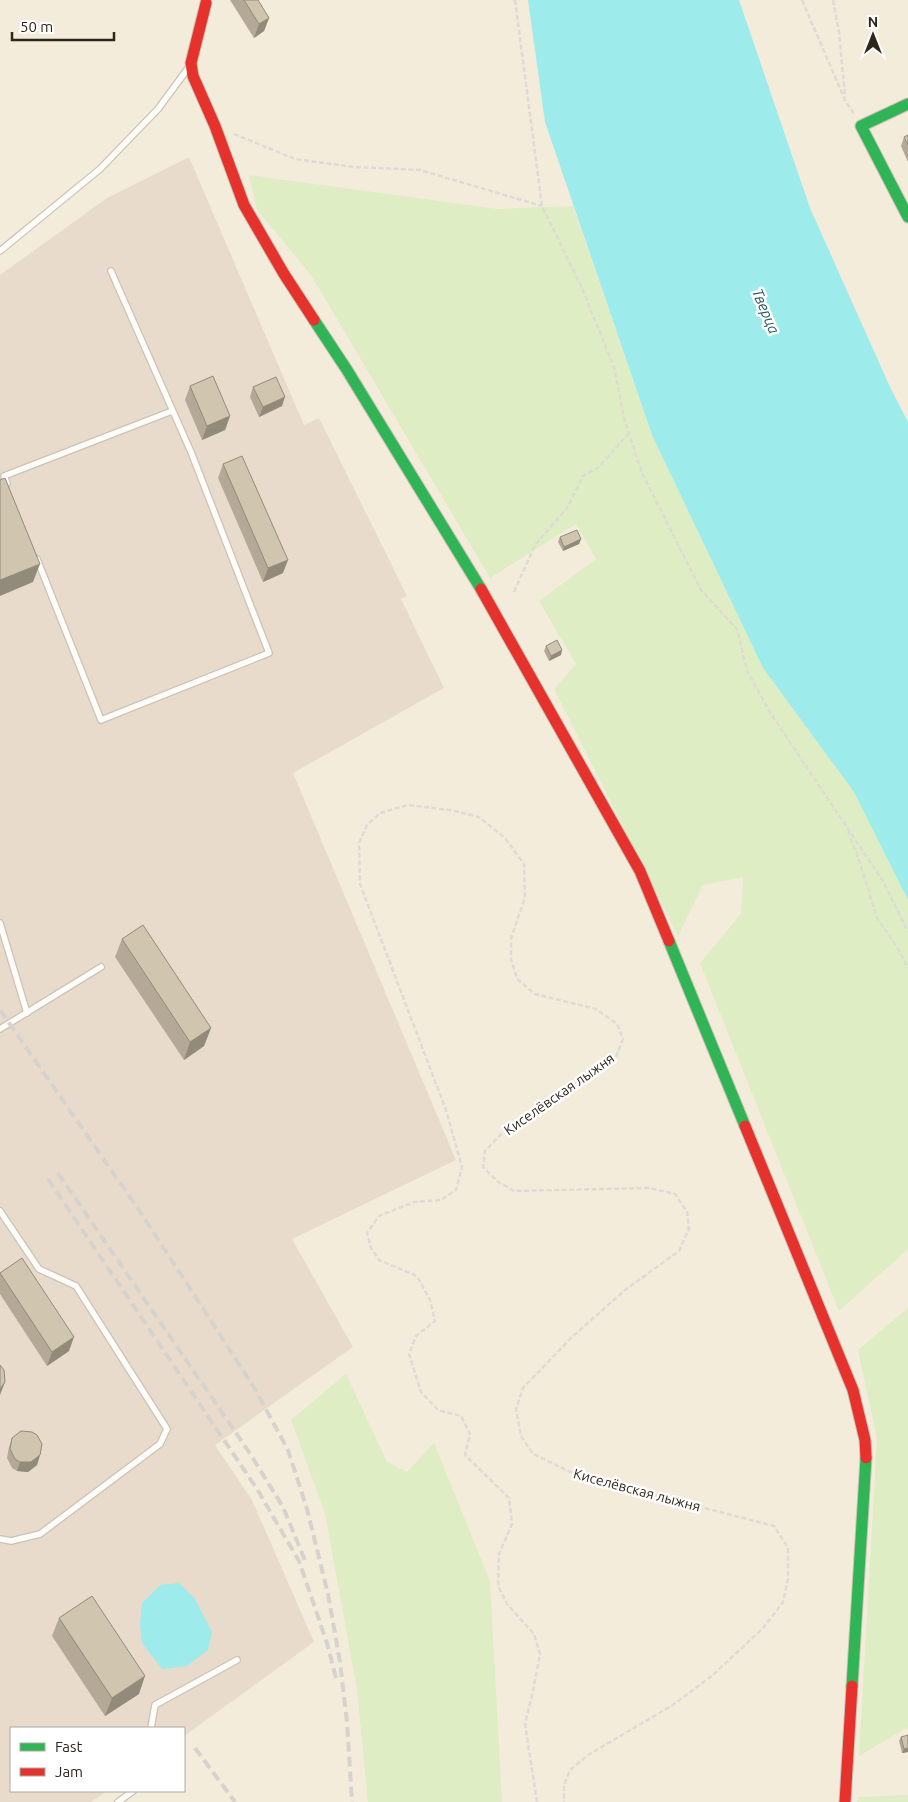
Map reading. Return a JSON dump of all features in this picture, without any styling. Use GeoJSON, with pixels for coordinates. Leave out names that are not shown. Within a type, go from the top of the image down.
{"type":"FeatureCollection","features":[{"type":"Feature","properties":{"kind":"street"},"geometry":{"type":"LineString","coordinates":[[206,1],[191,64],[193,76],[215,126],[244,205],[284,274],[347,370],[492,608],[640,871],[854,1390],[865,1440],[866,1469],[845,1802]]}},
{"type":"Feature","properties":{"kind":"street"},"geometry":{"type":"LineString","coordinates":[[908,104],[861,126],[908,216]]}},
{"type":"Feature","properties":{"kind":"lane"},"geometry":{"type":"LineString","coordinates":[[0,252],[100,169],[158,109],[191,64]]}},
{"type":"Feature","properties":{"kind":"lane"},"geometry":{"type":"LineString","coordinates":[[33,548],[101,720],[270,653],[190,452],[111,272]]}},
{"type":"Feature","properties":{"kind":"lane"},"geometry":{"type":"LineString","coordinates":[[12,494],[4,476],[172,411]]}},
{"type":"Feature","properties":{"kind":"lane"},"geometry":{"type":"LineString","coordinates":[[0,923],[28,1012]]}},
{"type":"Feature","properties":{"kind":"lane"},"geometry":{"type":"LineString","coordinates":[[0,1029],[101,967]]}},
{"type":"Feature","properties":{"kind":"lane"},"geometry":{"type":"LineString","coordinates":[[0,1211],[39,1269],[76,1286],[167,1429],[160,1444],[40,1534],[11,1542],[0,1539]]}},
{"type":"Feature","properties":{"kind":"lane"},"geometry":{"type":"LineString","coordinates":[[151,1727],[155,1705],[237,1660]]}},
{"type":"Feature","properties":{"kind":"lane"},"geometry":{"type":"LineString","coordinates":[[118,1802],[132,1792]]}},
{"type":"Feature","properties":{"kind":"path"},"geometry":{"type":"LineString","coordinates":[[515,0],[542,206],[581,286],[614,367],[624,418],[642,472],[701,590],[737,629],[747,671],[771,714],[882,881],[908,932]]}},
{"type":"Feature","properties":{"kind":"path"},"geometry":{"type":"LineString","coordinates":[[802,0],[845,100],[861,126]]}},
{"type":"Feature","properties":{"kind":"path"},"geometry":{"type":"LineString","coordinates":[[833,0],[839,32],[845,100]]}},
{"type":"Feature","properties":{"kind":"path"},"geometry":{"type":"LineString","coordinates":[[215,126],[295,159],[354,167],[420,170],[542,206]]}},
{"type":"Feature","properties":{"kind":"path"},"geometry":{"type":"LineString","coordinates":[[514,592],[534,545],[567,508],[583,476],[599,467],[629,433]]}},
{"type":"Feature","properties":{"kind":"path","name":"Киселёвская лыжня"},"geometry":{"type":"LineString","coordinates":[[538,1802],[524,1724],[540,1654],[534,1634],[507,1604],[498,1586],[499,1554],[512,1524],[510,1498],[465,1455],[470,1434],[460,1416],[438,1410],[421,1392],[409,1354],[416,1336],[435,1321],[430,1300],[417,1276],[379,1260],[371,1248],[367,1233],[379,1216],[414,1202],[441,1200],[456,1190],[462,1167],[446,1110],[360,884],[359,843],[367,824],[380,813],[408,805],[450,810],[479,817],[505,838],[524,864],[524,898],[511,938],[511,959],[517,979],[535,994],[596,1009],[617,1024],[623,1039],[616,1057],[504,1131],[485,1151],[483,1167],[497,1181],[514,1191],[649,1188],[675,1194],[687,1212],[689,1229],[679,1251],[618,1296],[571,1338],[523,1388],[516,1408],[521,1436],[533,1454],[577,1475],[774,1526],[788,1548],[788,1579],[783,1602],[764,1627],[706,1680],[672,1705],[588,1755],[570,1770],[564,1785],[564,1802]]}},
{"type":"Feature","properties":{"kind":"path"},"geometry":{"type":"LineString","coordinates":[[846,826],[860,863],[876,918],[897,947],[908,968]]}},
{"type":"Feature","properties":{"kind":"shaded area"},"geometry":{"type":"Polygon","coordinates":[[[189,157],[304,425],[319,418],[407,596],[401,599],[444,688],[293,773],[456,1160],[292,1239],[353,1347],[215,1445],[252,1500],[314,1642],[185,1735],[185,1727],[10,1727],[10,1792],[106,1792],[91,1802],[0,1802],[0,275],[107,198],[189,157]]]}},
{"type":"Feature","properties":{"kind":"green space"},"geometry":{"type":"Polygon","coordinates":[[[249,175],[498,209],[573,206],[652,435],[763,668],[854,792],[908,900],[908,1249],[839,1311],[700,963],[741,914],[743,877],[703,885],[678,936],[554,689],[576,664],[539,601],[596,559],[576,524],[490,578],[311,275],[257,210],[249,175]]]}},
{"type":"Feature","properties":{"kind":"green space"},"geometry":{"type":"Polygon","coordinates":[[[908,1308],[908,1727],[859,1756],[877,1439],[858,1350],[908,1308]]]}},
{"type":"Feature","properties":{"kind":"green space"},"geometry":{"type":"Polygon","coordinates":[[[346,1374],[387,1462],[407,1472],[434,1443],[490,1581],[502,1802],[368,1802],[357,1690],[325,1513],[291,1420],[346,1374]]]}},
{"type":"Feature","properties":{"kind":"green space"},"geometry":{"type":"Polygon","coordinates":[[[908,1795],[908,1802],[857,1802],[858,1797],[908,1795]]]}},
{"type":"Feature","properties":{"kind":"water","name":"Тверца"},"geometry":{"type":"Polygon","coordinates":[[[528,0],[739,0],[810,208],[890,387],[908,422],[908,900],[854,792],[763,668],[652,435],[545,122],[528,0]]]}},
{"type":"Feature","properties":{"kind":"water"},"geometry":{"type":"Polygon","coordinates":[[[179,1583],[195,1599],[212,1632],[208,1650],[187,1666],[162,1669],[142,1643],[140,1624],[142,1603],[160,1585],[179,1583]]]}},
{"type":"Feature","properties":{"kind":"building"},"geometry":{"type":"Polygon","coordinates":[[[244,0],[258,0],[269,18],[259,24],[244,0]]]}},
{"type":"Feature","properties":{"kind":"building"},"geometry":{"type":"Polygon","coordinates":[[[908,135],[908,145],[904,137],[908,135]]]}},
{"type":"Feature","properties":{"kind":"building"},"geometry":{"type":"Polygon","coordinates":[[[213,376],[230,416],[207,426],[190,386],[213,376]]]}},
{"type":"Feature","properties":{"kind":"building"},"geometry":{"type":"Polygon","coordinates":[[[276,377],[285,397],[263,407],[253,387],[276,377]]]}},
{"type":"Feature","properties":{"kind":"building"},"geometry":{"type":"Polygon","coordinates":[[[242,456],[288,560],[268,568],[223,464],[242,456]]]}},
{"type":"Feature","properties":{"kind":"building"},"geometry":{"type":"Polygon","coordinates":[[[5,478],[40,564],[0,580],[0,480],[5,478]]]}},
{"type":"Feature","properties":{"kind":"building"},"geometry":{"type":"Polygon","coordinates":[[[577,530],[581,539],[564,547],[560,537],[577,530]]]}},
{"type":"Feature","properties":{"kind":"building"},"geometry":{"type":"Polygon","coordinates":[[[557,640],[562,650],[551,656],[546,646],[557,640]]]}},
{"type":"Feature","properties":{"kind":"building"},"geometry":{"type":"Polygon","coordinates":[[[143,925],[211,1028],[190,1042],[122,939],[143,925]]]}},
{"type":"Feature","properties":{"kind":"building"},"geometry":{"type":"Polygon","coordinates":[[[22,1258],[74,1337],[52,1352],[0,1273],[22,1258]]]}},
{"type":"Feature","properties":{"kind":"building"},"geometry":{"type":"Polygon","coordinates":[[[0,1365],[4,1370],[5,1382],[0,1389],[0,1365]]]}},
{"type":"Feature","properties":{"kind":"building"},"geometry":{"type":"Polygon","coordinates":[[[21,1431],[32,1432],[37,1435],[42,1444],[40,1455],[31,1462],[20,1462],[15,1459],[10,1449],[12,1438],[21,1431]]]}},
{"type":"Feature","properties":{"kind":"building"},"geometry":{"type":"Polygon","coordinates":[[[92,1596],[145,1676],[112,1698],[59,1618],[92,1596]]]}},
{"type":"Feature","properties":{"kind":"building"},"geometry":{"type":"Polygon","coordinates":[[[908,1735],[908,1748],[904,1749],[901,1737],[908,1735]]]}},
{"type":"Feature","properties":{"kind":"railway"},"geometry":{"type":"LineString","coordinates":[[0,1010],[143,1216],[255,1389],[288,1450],[307,1509],[328,1594],[340,1662],[347,1722],[352,1802]]}},
{"type":"Feature","properties":{"kind":"railway"},"geometry":{"type":"LineString","coordinates":[[58,1173],[249,1452],[283,1507],[306,1563]]}},
{"type":"Feature","properties":{"kind":"railway"},"geometry":{"type":"LineString","coordinates":[[48,1179],[257,1489],[299,1561],[327,1643],[336,1678]]}},
{"type":"Feature","properties":{"kind":"railway"},"geometry":{"type":"LineString","coordinates":[[195,1748],[235,1802]]}},
{"type":"Feature","properties":{"kind":"traffic: fast"},"geometry":{"type":"LineString","coordinates":[[908,104],[861,126],[908,217]]}},
{"type":"Feature","properties":{"kind":"traffic: fast"},"geometry":{"type":"LineString","coordinates":[[314,320],[347,370],[481,589]]}},
{"type":"Feature","properties":{"kind":"traffic: fast"},"geometry":{"type":"LineString","coordinates":[[669,941],[745,1126]]}},
{"type":"Feature","properties":{"kind":"traffic: fast"},"geometry":{"type":"LineString","coordinates":[[852,1686],[866,1458]]}},
{"type":"Feature","properties":{"kind":"traffic: jam"},"geometry":{"type":"LineString","coordinates":[[206,3],[191,63],[193,76],[215,126],[244,205],[284,274],[314,320]]}},
{"type":"Feature","properties":{"kind":"traffic: jam"},"geometry":{"type":"LineString","coordinates":[[481,589],[640,871],[669,941]]}},
{"type":"Feature","properties":{"kind":"traffic: jam"},"geometry":{"type":"LineString","coordinates":[[745,1126],[853,1390],[865,1440],[866,1458]]}},
{"type":"Feature","properties":{"kind":"traffic: jam"},"geometry":{"type":"LineString","coordinates":[[845,1802],[852,1686]]}}]}
